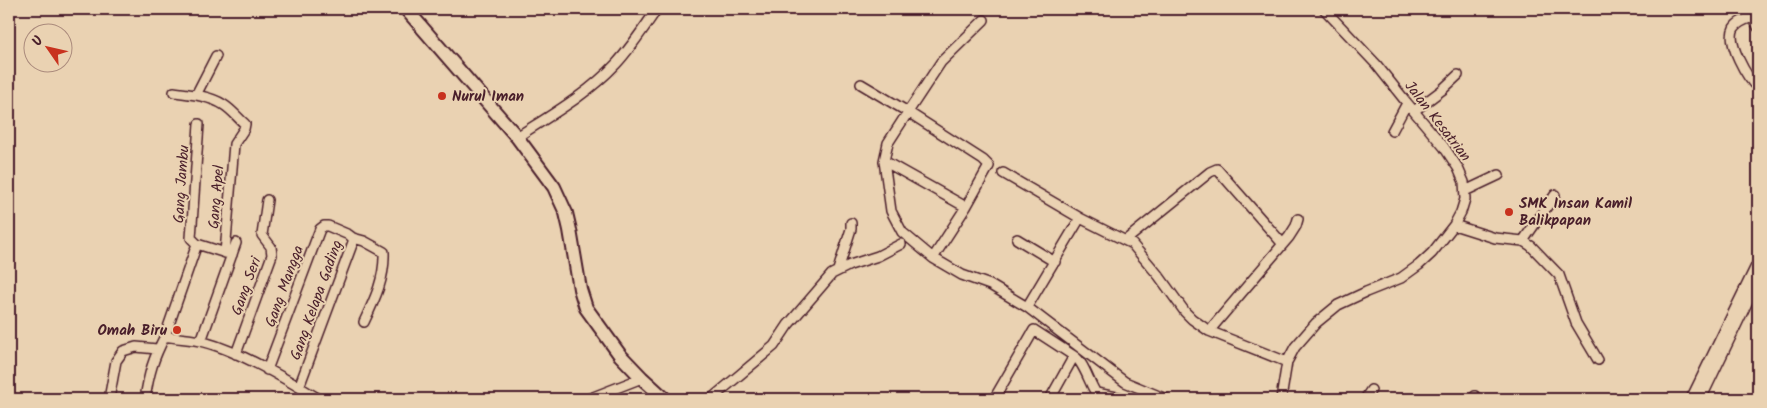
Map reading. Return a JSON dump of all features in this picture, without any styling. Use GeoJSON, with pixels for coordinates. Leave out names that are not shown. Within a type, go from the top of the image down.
{"type":"FeatureCollection","features":[{"type":"Feature","properties":{"kind":"highway"},"geometry":{"type":"LineString","coordinates":[[406,9],[517,137],[543,171],[560,199],[570,230],[580,289],[586,308],[620,355],[664,399]]}},
{"type":"Feature","properties":{"kind":"street"},"geometry":{"type":"LineString","coordinates":[[517,137],[603,77],[631,46],[657,9]]}},
{"type":"Feature","properties":{"kind":"street","name":"Jalan Kesatrian"},"geometry":{"type":"LineString","coordinates":[[1324,9],[1376,64],[1453,160],[1464,182],[1465,191]]}},
{"type":"Feature","properties":{"kind":"street"},"geometry":{"type":"LineString","coordinates":[[1758,27],[1756,16],[1737,24],[1733,29],[1732,35],[1738,59],[1758,88]]}},
{"type":"Feature","properties":{"kind":"street"},"geometry":{"type":"LineString","coordinates":[[984,20],[941,62],[888,143],[884,161],[888,197],[894,220],[909,239],[933,258],[962,275],[990,285],[1027,307],[1125,382],[1166,399]]}},
{"type":"Feature","properties":{"kind":"street"},"geometry":{"type":"LineString","coordinates":[[174,92],[196,95],[216,56]]}},
{"type":"Feature","properties":{"kind":"street"},"geometry":{"type":"LineString","coordinates":[[1414,111],[1458,75]]}},
{"type":"Feature","properties":{"kind":"street"},"geometry":{"type":"LineString","coordinates":[[861,84],[908,112],[989,166],[966,207],[933,258]]}},
{"type":"Feature","properties":{"kind":"street","name":"Gang Apel"},"geometry":{"type":"LineString","coordinates":[[196,95],[225,105],[245,124],[244,129],[234,144],[228,254]]}},
{"type":"Feature","properties":{"kind":"street"},"geometry":{"type":"LineString","coordinates":[[1392,130],[1407,103]]}},
{"type":"Feature","properties":{"kind":"street","name":"Gang Jambu"},"geometry":{"type":"LineString","coordinates":[[197,244],[191,238],[199,124]]}},
{"type":"Feature","properties":{"kind":"street"},"geometry":{"type":"LineString","coordinates":[[884,161],[966,207]]}},
{"type":"Feature","properties":{"kind":"street"},"geometry":{"type":"LineString","coordinates":[[1126,240],[1210,172],[1218,169],[1282,243]]}},
{"type":"Feature","properties":{"kind":"street"},"geometry":{"type":"LineString","coordinates":[[1004,173],[1080,218],[1132,244],[1192,319],[1210,330],[1286,362]]}},
{"type":"Feature","properties":{"kind":"street"},"geometry":{"type":"LineString","coordinates":[[1280,399],[1286,362],[1302,339],[1326,314],[1352,298],[1410,272],[1432,253],[1454,225],[1461,212],[1465,191],[1499,175]]}},
{"type":"Feature","properties":{"kind":"street"},"geometry":{"type":"LineString","coordinates":[[1523,241],[1555,195]]}},
{"type":"Feature","properties":{"kind":"street","name":"Gang Seri"},"geometry":{"type":"LineString","coordinates":[[236,354],[272,255],[271,247],[262,235],[267,200]]}},
{"type":"Feature","properties":{"kind":"street"},"geometry":{"type":"LineString","coordinates":[[1027,307],[1080,218]]}},
{"type":"Feature","properties":{"kind":"street"},"geometry":{"type":"LineString","coordinates":[[1210,330],[1288,237],[1298,220]]}},
{"type":"Feature","properties":{"kind":"street"},"geometry":{"type":"LineString","coordinates":[[838,270],[851,223]]}},
{"type":"Feature","properties":{"kind":"street"},"geometry":{"type":"LineString","coordinates":[[1454,225],[1496,238],[1523,241],[1531,246],[1559,275],[1576,323],[1598,360]]}},
{"type":"Feature","properties":{"kind":"street","name":"Gang Mangga"},"geometry":{"type":"LineString","coordinates":[[266,370],[320,229],[328,226],[338,230]]}},
{"type":"Feature","properties":{"kind":"street","name":"Gang Kelapa Gading"},"geometry":{"type":"LineString","coordinates":[[299,387],[354,242],[353,238],[338,230]]}},
{"type":"Feature","properties":{"kind":"street"},"geometry":{"type":"LineString","coordinates":[[353,238],[384,252],[385,266],[379,291],[364,322]]}},
{"type":"Feature","properties":{"kind":"street"},"geometry":{"type":"LineString","coordinates":[[1017,239],[1055,262]]}},
{"type":"Feature","properties":{"kind":"street"},"geometry":{"type":"LineString","coordinates":[[201,341],[228,254],[236,243]]}},
{"type":"Feature","properties":{"kind":"street"},"geometry":{"type":"LineString","coordinates":[[146,399],[149,374],[157,348],[165,336],[197,244],[228,254]]}},
{"type":"Feature","properties":{"kind":"street"},"geometry":{"type":"LineString","coordinates":[[711,399],[774,346],[788,325],[826,280],[838,270],[878,256],[901,244]]}},
{"type":"Feature","properties":{"kind":"street"},"geometry":{"type":"LineString","coordinates":[[1692,399],[1758,262]]}},
{"type":"Feature","properties":{"kind":"street"},"geometry":{"type":"LineString","coordinates":[[1701,399],[1758,280]]}},
{"type":"Feature","properties":{"kind":"street"},"geometry":{"type":"LineString","coordinates":[[994,399],[1034,330],[1078,358],[1095,396],[1127,399]]}},
{"type":"Feature","properties":{"kind":"street"},"geometry":{"type":"LineString","coordinates":[[165,336],[201,341],[236,354],[319,399]]}},
{"type":"Feature","properties":{"kind":"street"},"geometry":{"type":"LineString","coordinates":[[109,399],[116,361],[123,351],[136,347],[157,348]]}},
{"type":"Feature","properties":{"kind":"street"},"geometry":{"type":"LineString","coordinates":[[1050,399],[1074,356]]}},
{"type":"Feature","properties":{"kind":"street"},"geometry":{"type":"LineString","coordinates":[[588,399],[642,378]]}},
{"type":"Feature","properties":{"kind":"street"},"geometry":{"type":"LineString","coordinates":[[1365,399],[1371,390]]}},
{"type":"Feature","properties":{"kind":"place","name":"Nurul Iman"},"geometry":{"type":"Point","coordinates":[442,96]}},
{"type":"Feature","properties":{"kind":"place","name":"SMK Insan Kamil Balikpapan"},"geometry":{"type":"Point","coordinates":[1509,212]}},
{"type":"Feature","properties":{"kind":"place","name":"Omah Biru"},"geometry":{"type":"Point","coordinates":[177,330]}}]}
